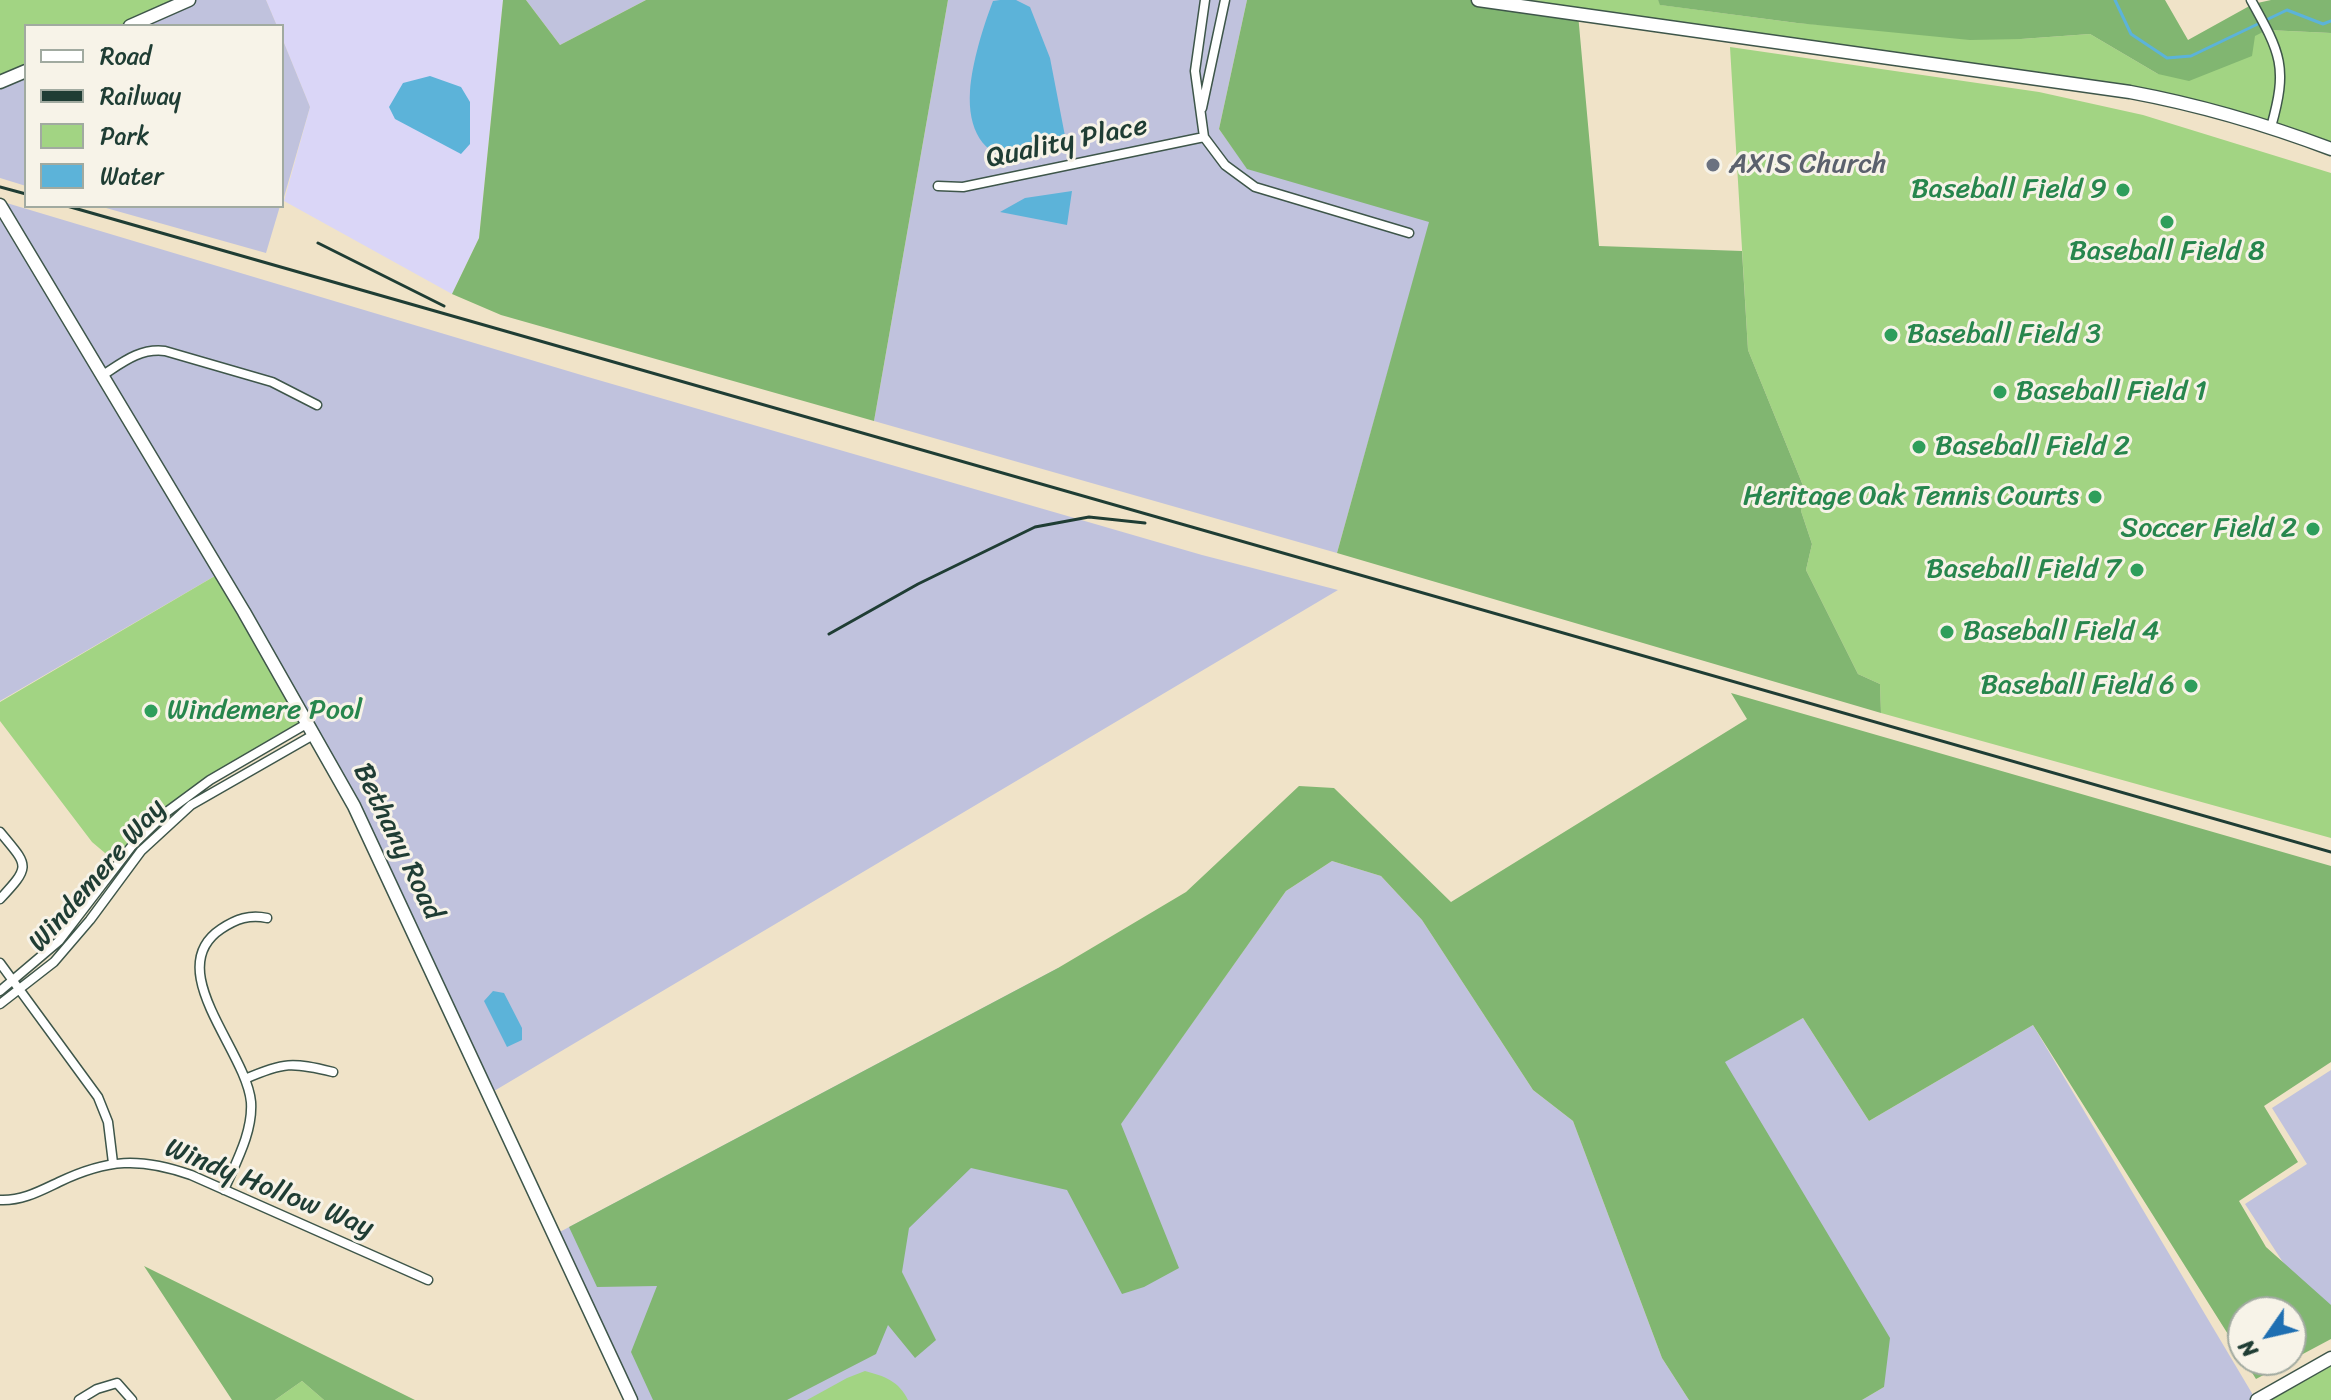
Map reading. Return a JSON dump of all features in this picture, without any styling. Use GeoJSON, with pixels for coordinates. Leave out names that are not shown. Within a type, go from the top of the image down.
{"type":"FeatureCollection","features":[{"type":"Feature","properties":{"kind":"main road"},"geometry":{"type":"LineString","coordinates":[[135,24],[189,0]]}},
{"type":"Feature","properties":{"kind":"main road"},"geometry":{"type":"LineString","coordinates":[[1478,0],[2130,92],[2192,104],[2271,127],[2331,149]]}},
{"type":"Feature","properties":{"kind":"main road"},"geometry":{"type":"LineString","coordinates":[[0,82],[24,72]]}},
{"type":"Feature","properties":{"kind":"main road","name":"Bethany Road"},"geometry":{"type":"LineString","coordinates":[[0,205],[103,375],[354,806],[631,1400]]}},
{"type":"Feature","properties":{"kind":"main road"},"geometry":{"type":"LineString","coordinates":[[2257,1400],[2331,1358]]}},
{"type":"Feature","properties":{"kind":"street"},"geometry":{"type":"LineString","coordinates":[[1205,0],[1195,71],[1200,113],[1204,137],[1225,165],[1255,187],[1409,233]]}},
{"type":"Feature","properties":{"kind":"street"},"geometry":{"type":"LineString","coordinates":[[1200,113],[1209,84],[1225,0]]}},
{"type":"Feature","properties":{"kind":"street"},"geometry":{"type":"LineString","coordinates":[[2252,2],[2278,56],[2281,84],[2271,127]]}},
{"type":"Feature","properties":{"kind":"street","name":"Quality Place"},"geometry":{"type":"LineString","coordinates":[[938,186],[963,187],[1204,137]]}},
{"type":"Feature","properties":{"kind":"street"},"geometry":{"type":"LineString","coordinates":[[103,375],[134,355],[153,350],[165,351],[272,382],[317,405]]}},
{"type":"Feature","properties":{"kind":"street","name":"Windemere Way"},"geometry":{"type":"LineString","coordinates":[[0,991],[59,941],[131,847],[168,811],[210,780],[311,729]]}},
{"type":"Feature","properties":{"kind":"street","name":"Windemere Way"},"geometry":{"type":"LineString","coordinates":[[0,1004],[54,962],[77,937],[125,871],[175,817],[311,729]]}},
{"type":"Feature","properties":{"kind":"street"},"geometry":{"type":"LineString","coordinates":[[0,832],[22,859],[23,869],[21,876],[0,899]]}},
{"type":"Feature","properties":{"kind":"street"},"geometry":{"type":"LineString","coordinates":[[224,1190],[249,1127],[251,1100],[245,1079],[199,977],[198,959],[209,939],[226,926],[255,915],[267,918]]}},
{"type":"Feature","properties":{"kind":"street"},"geometry":{"type":"LineString","coordinates":[[0,963],[98,1097],[108,1122],[113,1163]]}},
{"type":"Feature","properties":{"kind":"street"},"geometry":{"type":"LineString","coordinates":[[245,1079],[290,1064],[333,1072]]}},
{"type":"Feature","properties":{"kind":"street","name":"Windy Hollow Way"},"geometry":{"type":"LineString","coordinates":[[0,1200],[24,1198],[82,1171],[113,1163],[157,1165],[224,1190],[428,1280]]}},
{"type":"Feature","properties":{"kind":"street"},"geometry":{"type":"LineString","coordinates":[[79,1400],[97,1389],[117,1383],[132,1400]]}},
{"type":"Feature","properties":{"kind":"shaded area"},"geometry":{"type":"Polygon","coordinates":[[[183,0],[266,0],[276,24],[132,24],[183,0]]]}},
{"type":"Feature","properties":{"kind":"shaded area"},"geometry":{"type":"Polygon","coordinates":[[[266,0],[503,0],[479,238],[452,294],[284,201],[310,107],[284,43],[284,24],[276,24],[266,0]]]}},
{"type":"Feature","properties":{"kind":"shaded area"},"geometry":{"type":"Polygon","coordinates":[[[526,0],[646,0],[560,45],[526,0]]]}},
{"type":"Feature","properties":{"kind":"shaded area"},"geometry":{"type":"Polygon","coordinates":[[[948,0],[1247,0],[1219,129],[1247,168],[1430,221],[1337,553],[874,421],[948,0]]]}},
{"type":"Feature","properties":{"kind":"shaded area"},"geometry":{"type":"Polygon","coordinates":[[[284,43],[310,107],[284,197],[284,43]]]}},
{"type":"Feature","properties":{"kind":"shaded area"},"geometry":{"type":"Polygon","coordinates":[[[24,72],[24,185],[0,178],[0,82],[24,72]]]}},
{"type":"Feature","properties":{"kind":"shaded area"},"geometry":{"type":"Polygon","coordinates":[[[0,201],[588,377],[1202,555],[1338,590],[489,1094],[397,893],[220,573],[0,701],[0,201]]]}},
{"type":"Feature","properties":{"kind":"shaded area"},"geometry":{"type":"Polygon","coordinates":[[[106,208],[279,208],[266,253],[106,208]]]}},
{"type":"Feature","properties":{"kind":"shaded area"},"geometry":{"type":"Polygon","coordinates":[[[1332,861],[1381,876],[1422,920],[1533,1090],[1573,1121],[1662,1358],[1689,1400],[631,1400],[554,1235],[1058,968],[1121,1123],[1286,891],[1332,861]]]}},
{"type":"Feature","properties":{"kind":"shaded area"},"geometry":{"type":"Polygon","coordinates":[[[1803,1018],[1869,1121],[2033,1025],[2227,1351],[2227,1376],[2242,1376],[2256,1400],[1862,1400],[1884,1387],[1724,1061],[1803,1018]]]}},
{"type":"Feature","properties":{"kind":"shaded area"},"geometry":{"type":"Polygon","coordinates":[[[2331,1070],[2331,1336],[2245,1204],[2307,1164],[2272,1108],[2331,1070]]]}},
{"type":"Feature","properties":{"kind":"green space"},"geometry":{"type":"Polygon","coordinates":[[[0,0],[183,0],[132,24],[24,24],[24,72],[0,82],[0,0]]]}},
{"type":"Feature","properties":{"kind":"green space"},"geometry":{"type":"Polygon","coordinates":[[[503,0],[526,0],[560,45],[646,0],[948,0],[874,421],[501,315],[452,294],[479,238],[503,0]]]}},
{"type":"Feature","properties":{"kind":"green space"},"geometry":{"type":"Polygon","coordinates":[[[1247,0],[1544,0],[1504,3],[1578,14],[1599,246],[1742,251],[1748,350],[1806,493],[1801,511],[1812,544],[1806,570],[1858,674],[1880,684],[1881,713],[1337,553],[1429,222],[1247,169],[1219,129],[1247,0]]]}},
{"type":"Feature","properties":{"kind":"green space"},"geometry":{"type":"Polygon","coordinates":[[[1658,0],[1661,5],[1797,23],[2021,39],[2090,34],[2158,74],[2267,30],[2331,33],[2331,150],[2130,92],[1499,3],[1658,0]]]}},
{"type":"Feature","properties":{"kind":"green space"},"geometry":{"type":"Polygon","coordinates":[[[1658,0],[2165,0],[2188,40],[2253,4],[2271,0],[2331,0],[2331,33],[2267,30],[2255,36],[2252,56],[2189,81],[2158,74],[2090,34],[1970,40],[1797,23],[1660,5],[1658,0]]]}},
{"type":"Feature","properties":{"kind":"green space"},"geometry":{"type":"Polygon","coordinates":[[[1730,47],[2039,92],[2143,115],[2331,173],[2331,838],[1881,713],[1880,684],[1858,674],[1806,570],[1812,544],[1801,511],[1806,493],[1748,350],[1730,47]]]}},
{"type":"Feature","properties":{"kind":"green space","name":"Windemere Pool"},"geometry":{"type":"Polygon","coordinates":[[[220,573],[308,723],[182,800],[118,864],[92,842],[0,721],[0,702],[220,573]]]}},
{"type":"Feature","properties":{"kind":"green space"},"geometry":{"type":"Polygon","coordinates":[[[1731,693],[2331,866],[2331,1062],[2264,1106],[2298,1162],[2239,1201],[2266,1247],[2331,1305],[2331,1339],[2307,1352],[2307,1296],[2227,1296],[2227,1333],[2033,1025],[1869,1121],[1803,1018],[1725,1062],[1890,1338],[1884,1387],[1862,1400],[1689,1400],[1662,1358],[1573,1121],[1533,1090],[1422,920],[1381,876],[1332,861],[1286,891],[1121,1124],[1179,1268],[1144,1287],[1122,1294],[1067,1190],[971,1168],[909,1228],[902,1272],[936,1340],[915,1358],[888,1325],[876,1354],[787,1400],[653,1400],[631,1352],[657,1286],[597,1287],[569,1227],[1058,968],[1186,892],[1299,786],[1334,788],[1451,902],[1747,719],[1731,693]]]}},
{"type":"Feature","properties":{"kind":"green space"},"geometry":{"type":"Polygon","coordinates":[[[144,1266],[415,1400],[324,1400],[302,1381],[275,1400],[232,1400],[144,1266]]]}},
{"type":"Feature","properties":{"kind":"green space"},"geometry":{"type":"Polygon","coordinates":[[[2331,1358],[2331,1400],[2257,1400],[2299,1376],[2307,1376],[2307,1372],[2331,1358]]]}},
{"type":"Feature","properties":{"kind":"green space"},"geometry":{"type":"Polygon","coordinates":[[[865,1371],[890,1380],[908,1400],[807,1400],[847,1378],[865,1371]]]}},
{"type":"Feature","properties":{"kind":"green space"},"geometry":{"type":"Polygon","coordinates":[[[302,1381],[324,1400],[275,1400],[302,1381]]]}},
{"type":"Feature","properties":{"kind":"water"},"geometry":{"type":"Polygon","coordinates":[[[1016,0],[1030,7],[1050,58],[1065,136],[1042,152],[1022,157],[1007,157],[985,145],[978,135],[970,108],[971,80],[978,45],[993,1],[1016,0]]]}},
{"type":"Feature","properties":{"kind":"water"},"geometry":{"type":"Polygon","coordinates":[[[430,76],[461,87],[470,102],[470,144],[461,154],[395,119],[389,107],[403,83],[430,76]]]}},
{"type":"Feature","properties":{"kind":"water"},"geometry":{"type":"Polygon","coordinates":[[[1072,191],[1067,225],[1000,212],[1025,198],[1072,191]]]}},
{"type":"Feature","properties":{"kind":"water"},"geometry":{"type":"Polygon","coordinates":[[[493,991],[504,993],[522,1028],[522,1040],[507,1047],[484,1001],[493,991]]]}},
{"type":"Feature","properties":{"kind":"waterway"},"geometry":{"type":"LineString","coordinates":[[2115,0],[2131,34],[2167,58],[2191,56],[2287,10],[2323,24],[2331,21]]}},
{"type":"Feature","properties":{"kind":"railway"},"geometry":{"type":"LineString","coordinates":[[0,187],[24,193]]}},
{"type":"Feature","properties":{"kind":"railway"},"geometry":{"type":"LineString","coordinates":[[74,208],[2331,852]]}},
{"type":"Feature","properties":{"kind":"railway"},"geometry":{"type":"LineString","coordinates":[[318,243],[444,306]]}},
{"type":"Feature","properties":{"kind":"railway"},"geometry":{"type":"LineString","coordinates":[[829,634],[918,584],[1035,527],[1089,517],[1145,523]]}},
{"type":"Feature","properties":{"kind":"place","name":"AXIS Church"},"geometry":{"type":"Point","coordinates":[1713,165]}},
{"type":"Feature","properties":{"kind":"place","name":"Baseball Field 9"},"geometry":{"type":"Point","coordinates":[2123,190]}},
{"type":"Feature","properties":{"kind":"place","name":"Baseball Field 8"},"geometry":{"type":"Point","coordinates":[2167,222]}},
{"type":"Feature","properties":{"kind":"place","name":"Baseball Field 3"},"geometry":{"type":"Point","coordinates":[1891,335]}},
{"type":"Feature","properties":{"kind":"place","name":"Baseball Field 1"},"geometry":{"type":"Point","coordinates":[2000,392]}},
{"type":"Feature","properties":{"kind":"place","name":"Baseball Field 2"},"geometry":{"type":"Point","coordinates":[1919,447]}},
{"type":"Feature","properties":{"kind":"place","name":"Heritage Oak Tennis Courts"},"geometry":{"type":"Point","coordinates":[2095,497]}},
{"type":"Feature","properties":{"kind":"place","name":"Soccer Field 2"},"geometry":{"type":"Point","coordinates":[2313,529]}},
{"type":"Feature","properties":{"kind":"place","name":"Baseball Field 7"},"geometry":{"type":"Point","coordinates":[2137,570]}},
{"type":"Feature","properties":{"kind":"place","name":"Baseball Field 4"},"geometry":{"type":"Point","coordinates":[1947,632]}},
{"type":"Feature","properties":{"kind":"place","name":"Baseball Field 6"},"geometry":{"type":"Point","coordinates":[2191,686]}},
{"type":"Feature","properties":{"kind":"place","name":"Windemere Pool"},"geometry":{"type":"Point","coordinates":[151,711]}}]}
